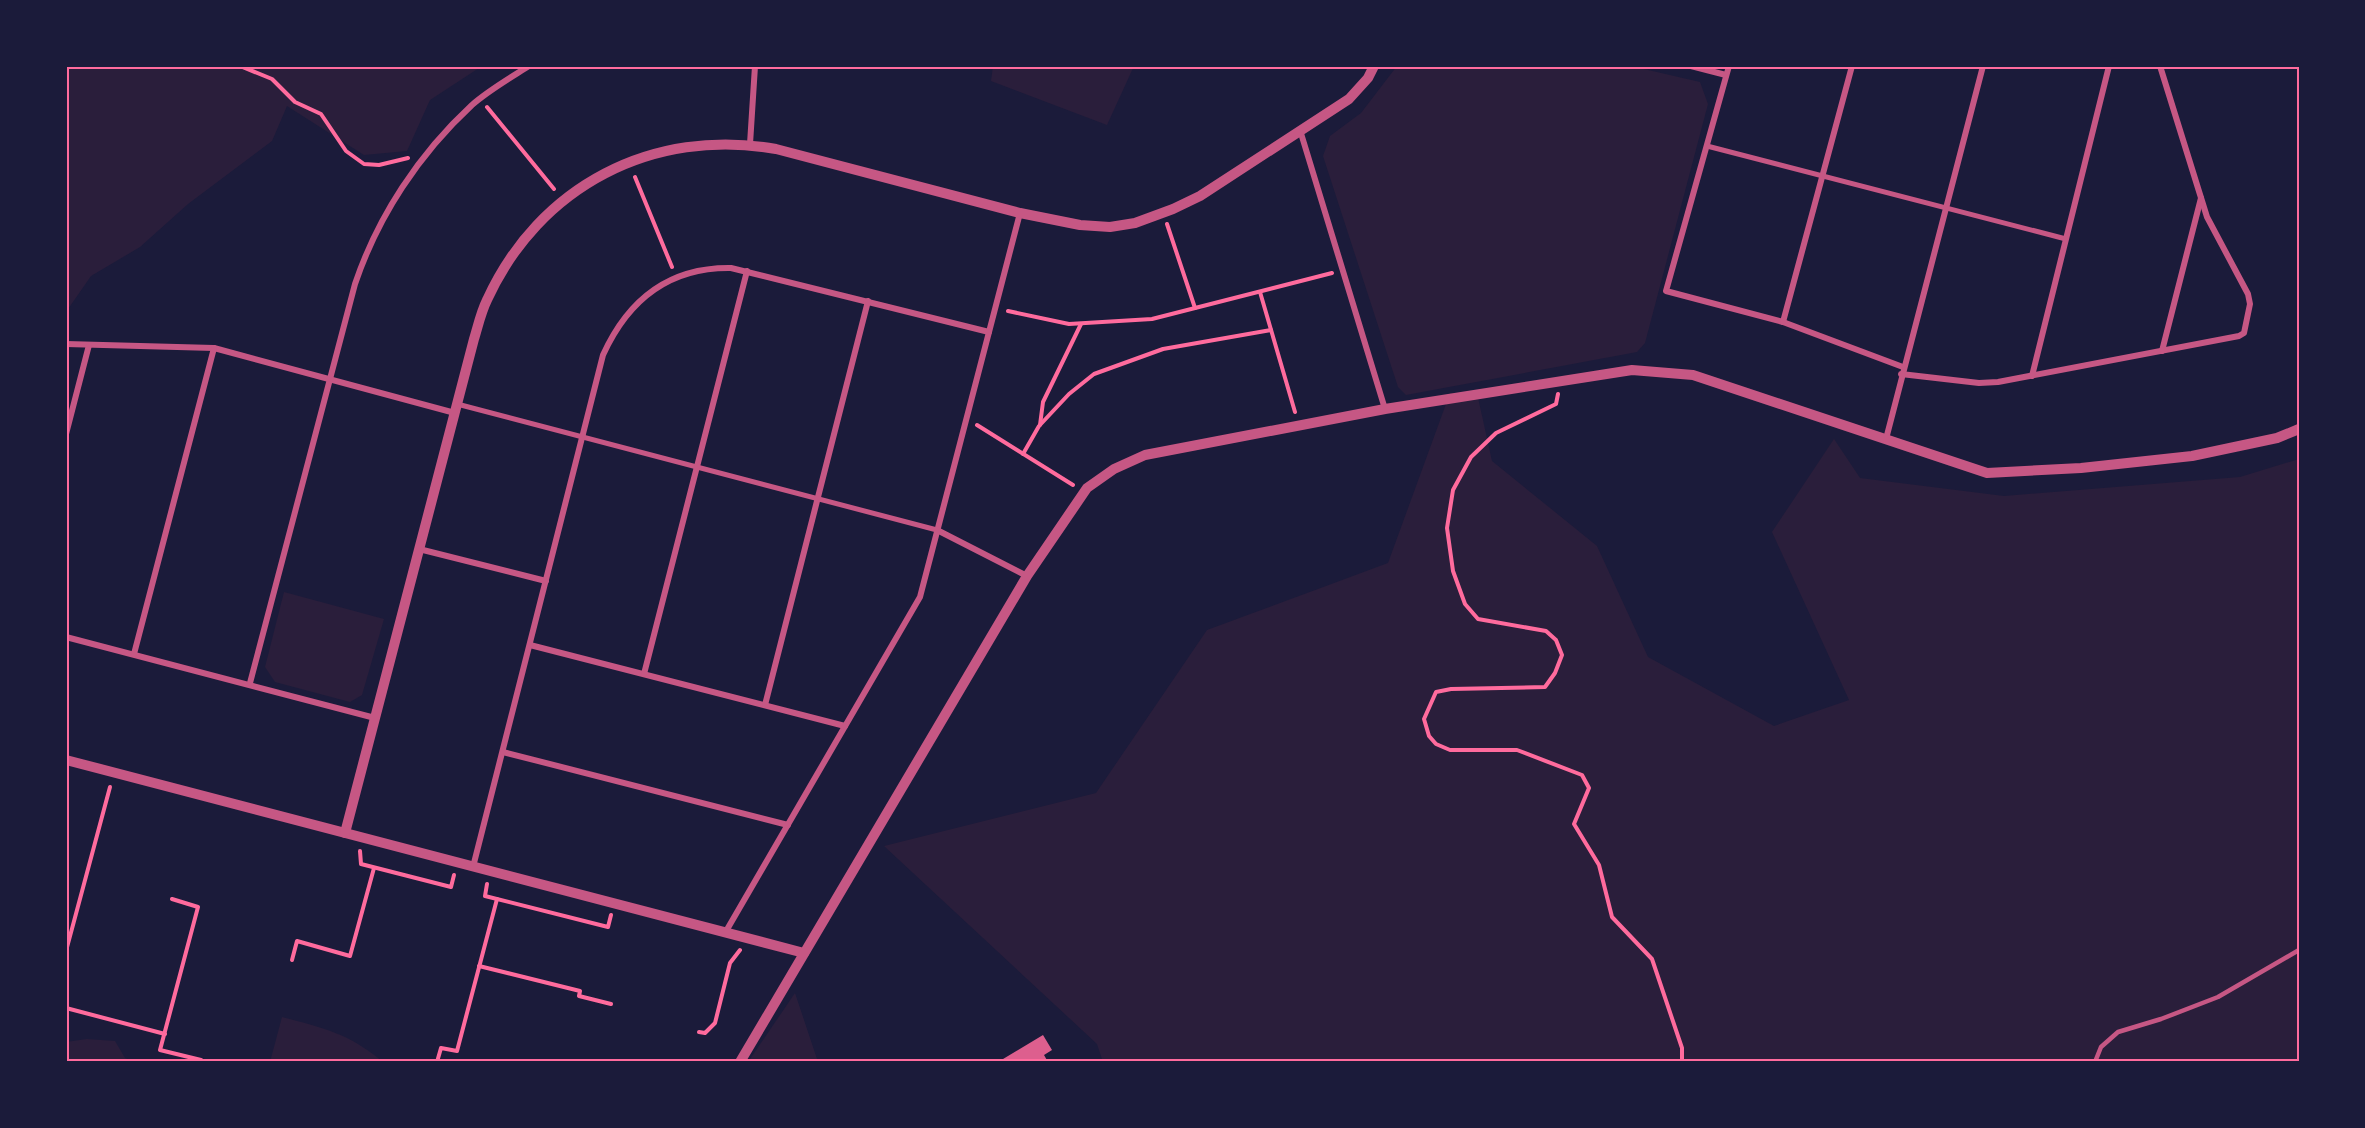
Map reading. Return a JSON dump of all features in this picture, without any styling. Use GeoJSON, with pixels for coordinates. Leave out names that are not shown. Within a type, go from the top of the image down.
{"type":"FeatureCollection","features":[{"type":"Feature","properties":{"kind":"street"},"geometry":{"type":"LineString","coordinates":[[250,684],[365,253],[393,202],[420,162],[458,120],[481,99],[529,66]]}},
{"type":"Feature","properties":{"kind":"street"},"geometry":{"type":"LineString","coordinates":[[750,144],[755,66]]}},
{"type":"Feature","properties":{"kind":"street"},"geometry":{"type":"LineString","coordinates":[[345,833],[486,301],[523,240],[545,215],[564,200],[605,171],[629,162],[669,150],[703,145],[750,144],[1020,213],[1080,225],[1110,227],[1135,223],[1200,196],[1348,99],[1368,78],[1374,66]]}},
{"type":"Feature","properties":{"kind":"street"},"geometry":{"type":"LineString","coordinates":[[1691,66],[1726,75]]}},
{"type":"Feature","properties":{"kind":"street"},"geometry":{"type":"LineString","coordinates":[[1729,66],[1666,291],[1783,322],[1902,370],[1979,383],[2032,376],[2239,336],[2244,333],[2250,304],[2248,294],[2207,217],[2160,66]]}},
{"type":"Feature","properties":{"kind":"street"},"geometry":{"type":"LineString","coordinates":[[1783,322],[1852,66]]}},
{"type":"Feature","properties":{"kind":"street"},"geometry":{"type":"LineString","coordinates":[[1886,439],[1902,370],[1983,66]]}},
{"type":"Feature","properties":{"kind":"street"},"geometry":{"type":"LineString","coordinates":[[2032,376],[2109,66]]}},
{"type":"Feature","properties":{"kind":"street"},"geometry":{"type":"LineString","coordinates":[[1300,130],[1385,409]]}},
{"type":"Feature","properties":{"kind":"street"},"geometry":{"type":"LineString","coordinates":[[1707,146],[2066,239]]}},
{"type":"Feature","properties":{"kind":"street"},"geometry":{"type":"LineString","coordinates":[[2162,351],[2201,198]]}},
{"type":"Feature","properties":{"kind":"street"},"geometry":{"type":"LineString","coordinates":[[725,933],[920,597],[1020,213]]}},
{"type":"Feature","properties":{"kind":"street"},"geometry":{"type":"LineString","coordinates":[[473,867],[603,355],[623,318],[645,296],[676,278],[716,268],[747,270],[989,332]]}},
{"type":"Feature","properties":{"kind":"street"},"geometry":{"type":"LineString","coordinates":[[644,674],[747,270]]}},
{"type":"Feature","properties":{"kind":"street"},"geometry":{"type":"LineString","coordinates":[[765,705],[868,301]]}},
{"type":"Feature","properties":{"kind":"street"},"geometry":{"type":"LineString","coordinates":[[66,344],[214,348],[330,379],[583,437],[937,530],[1027,576]]}},
{"type":"Feature","properties":{"kind":"street"},"geometry":{"type":"LineString","coordinates":[[66,434],[89,345]]}},
{"type":"Feature","properties":{"kind":"street"},"geometry":{"type":"LineString","coordinates":[[134,654],[214,348]]}},
{"type":"Feature","properties":{"kind":"street"},"geometry":{"type":"LineString","coordinates":[[740,1062],[1027,576],[1084,492],[1114,469],[1145,455],[1385,409],[1632,370],[1693,375],[1987,473],[2081,468],[2192,456],[2277,438],[2299,429]]}},
{"type":"Feature","properties":{"kind":"street"},"geometry":{"type":"LineString","coordinates":[[419,549],[546,581]]}},
{"type":"Feature","properties":{"kind":"street"},"geometry":{"type":"LineString","coordinates":[[66,637],[375,718]]}},
{"type":"Feature","properties":{"kind":"street"},"geometry":{"type":"LineString","coordinates":[[530,645],[845,726]]}},
{"type":"Feature","properties":{"kind":"street"},"geometry":{"type":"LineString","coordinates":[[503,752],[788,825]]}},
{"type":"Feature","properties":{"kind":"street"},"geometry":{"type":"LineString","coordinates":[[66,760],[804,953]]}},
{"type":"Feature","properties":{"kind":"lane"},"geometry":{"type":"LineString","coordinates":[[2095,1062],[2101,1047],[2118,1032],[2161,1019],[2218,997],[2299,950]]}},
{"type":"Feature","properties":{"kind":"path"},"geometry":{"type":"LineString","coordinates":[[240,66],[272,80],[295,102],[321,114],[346,150],[364,164],[379,165],[406,158],[420,162]]}},
{"type":"Feature","properties":{"kind":"path"},"geometry":{"type":"LineString","coordinates":[[481,99],[564,200]]}},
{"type":"Feature","properties":{"kind":"path"},"geometry":{"type":"LineString","coordinates":[[629,162],[676,278]]}},
{"type":"Feature","properties":{"kind":"path"},"geometry":{"type":"LineString","coordinates":[[1163,212],[1195,308]]}},
{"type":"Feature","properties":{"kind":"path"},"geometry":{"type":"LineString","coordinates":[[995,308],[1069,324],[1152,319],[1343,271]]}},
{"type":"Feature","properties":{"kind":"path"},"geometry":{"type":"LineString","coordinates":[[1260,292],[1299,426]]}},
{"type":"Feature","properties":{"kind":"path"},"geometry":{"type":"LineString","coordinates":[[1040,426],[1043,402],[1081,324]]}},
{"type":"Feature","properties":{"kind":"path"},"geometry":{"type":"LineString","coordinates":[[1023,454],[1040,426],[1069,394],[1094,374],[1162,350],[1271,330]]}},
{"type":"Feature","properties":{"kind":"path"},"geometry":{"type":"LineString","coordinates":[[1560,382],[1556,404],[1496,433],[1471,457],[1453,490],[1447,528],[1453,571],[1465,604],[1478,619],[1546,631],[1556,640],[1562,655],[1555,673],[1545,687],[1451,689],[1436,692],[1424,719],[1429,736],[1436,744],[1450,750],[1517,750],[1582,774],[1589,788],[1574,824],[1599,865],[1612,917],[1652,958],[1682,1048],[1682,1062]]}},
{"type":"Feature","properties":{"kind":"path"},"geometry":{"type":"LineString","coordinates":[[966,418],[1084,492]]}},
{"type":"Feature","properties":{"kind":"path"},"geometry":{"type":"LineString","coordinates":[[66,951],[110,786]]}},
{"type":"Feature","properties":{"kind":"path"},"geometry":{"type":"LineString","coordinates":[[360,851],[361,864],[374,868],[451,887],[454,875]]}},
{"type":"Feature","properties":{"kind":"path"},"geometry":{"type":"LineString","coordinates":[[292,960],[297,941],[350,956],[374,868]]}},
{"type":"Feature","properties":{"kind":"path"},"geometry":{"type":"LineString","coordinates":[[487,884],[485,896],[608,927],[611,915]]}},
{"type":"Feature","properties":{"kind":"path"},"geometry":{"type":"LineString","coordinates":[[172,899],[198,907],[160,1050],[201,1060]]}},
{"type":"Feature","properties":{"kind":"path"},"geometry":{"type":"LineString","coordinates":[[437,1062],[441,1048],[457,1051],[497,899]]}},
{"type":"Feature","properties":{"kind":"path"},"geometry":{"type":"LineString","coordinates":[[699,1032],[705,1034],[715,1023],[730,963],[741,949]]}},
{"type":"Feature","properties":{"kind":"path"},"geometry":{"type":"LineString","coordinates":[[479,966],[580,991],[579,996],[611,1004]]}},
{"type":"Feature","properties":{"kind":"path"},"geometry":{"type":"LineString","coordinates":[[66,1008],[165,1034]]}},
{"type":"Feature","properties":{"kind":"shaded area"},"geometry":{"type":"Polygon","coordinates":[[[66,66],[482,66],[430,100],[407,151],[364,155],[287,106],[272,141],[188,204],[140,247],[91,276],[66,312],[66,66]]]}},
{"type":"Feature","properties":{"kind":"shaded area"},"geometry":{"type":"Polygon","coordinates":[[[993,66],[1134,66],[1107,125],[991,81],[993,66]]]}},
{"type":"Feature","properties":{"kind":"shaded area"},"geometry":{"type":"Polygon","coordinates":[[[1397,66],[1631,66],[1700,82],[1708,104],[1645,343],[1637,352],[1406,395],[1398,387],[1323,156],[1330,136],[1361,113],[1397,66]]]}},
{"type":"Feature","properties":{"kind":"shaded area"},"geometry":{"type":"Polygon","coordinates":[[[1450,393],[1477,393],[1492,461],[1597,546],[1648,657],[1774,726],[1849,700],[1772,532],[1834,439],[1860,478],[2004,496],[2240,477],[2299,459],[2299,1062],[1103,1062],[1097,1044],[884,846],[1096,793],[1207,630],[1388,563],[1450,393]]]}},
{"type":"Feature","properties":{"kind":"shaded area"},"geometry":{"type":"Polygon","coordinates":[[[284,592],[384,619],[362,695],[350,702],[275,682],[265,667],[284,592]]]}},
{"type":"Feature","properties":{"kind":"shaded area"},"geometry":{"type":"Polygon","coordinates":[[[795,993],[818,1062],[748,1062],[795,993]]]}},
{"type":"Feature","properties":{"kind":"shaded area"},"geometry":{"type":"Polygon","coordinates":[[[282,1017],[348,1038],[383,1062],[270,1062],[282,1017]]]}},
{"type":"Feature","properties":{"kind":"shaded area"},"geometry":{"type":"Polygon","coordinates":[[[87,1039],[115,1041],[125,1058],[136,1062],[66,1062],[66,1042],[87,1039]]]}},
{"type":"Feature","properties":{"kind":"building"},"geometry":{"type":"Polygon","coordinates":[[[1043,1035],[1052,1050],[1044,1055],[1048,1062],[998,1062],[1043,1035]]]}}]}
